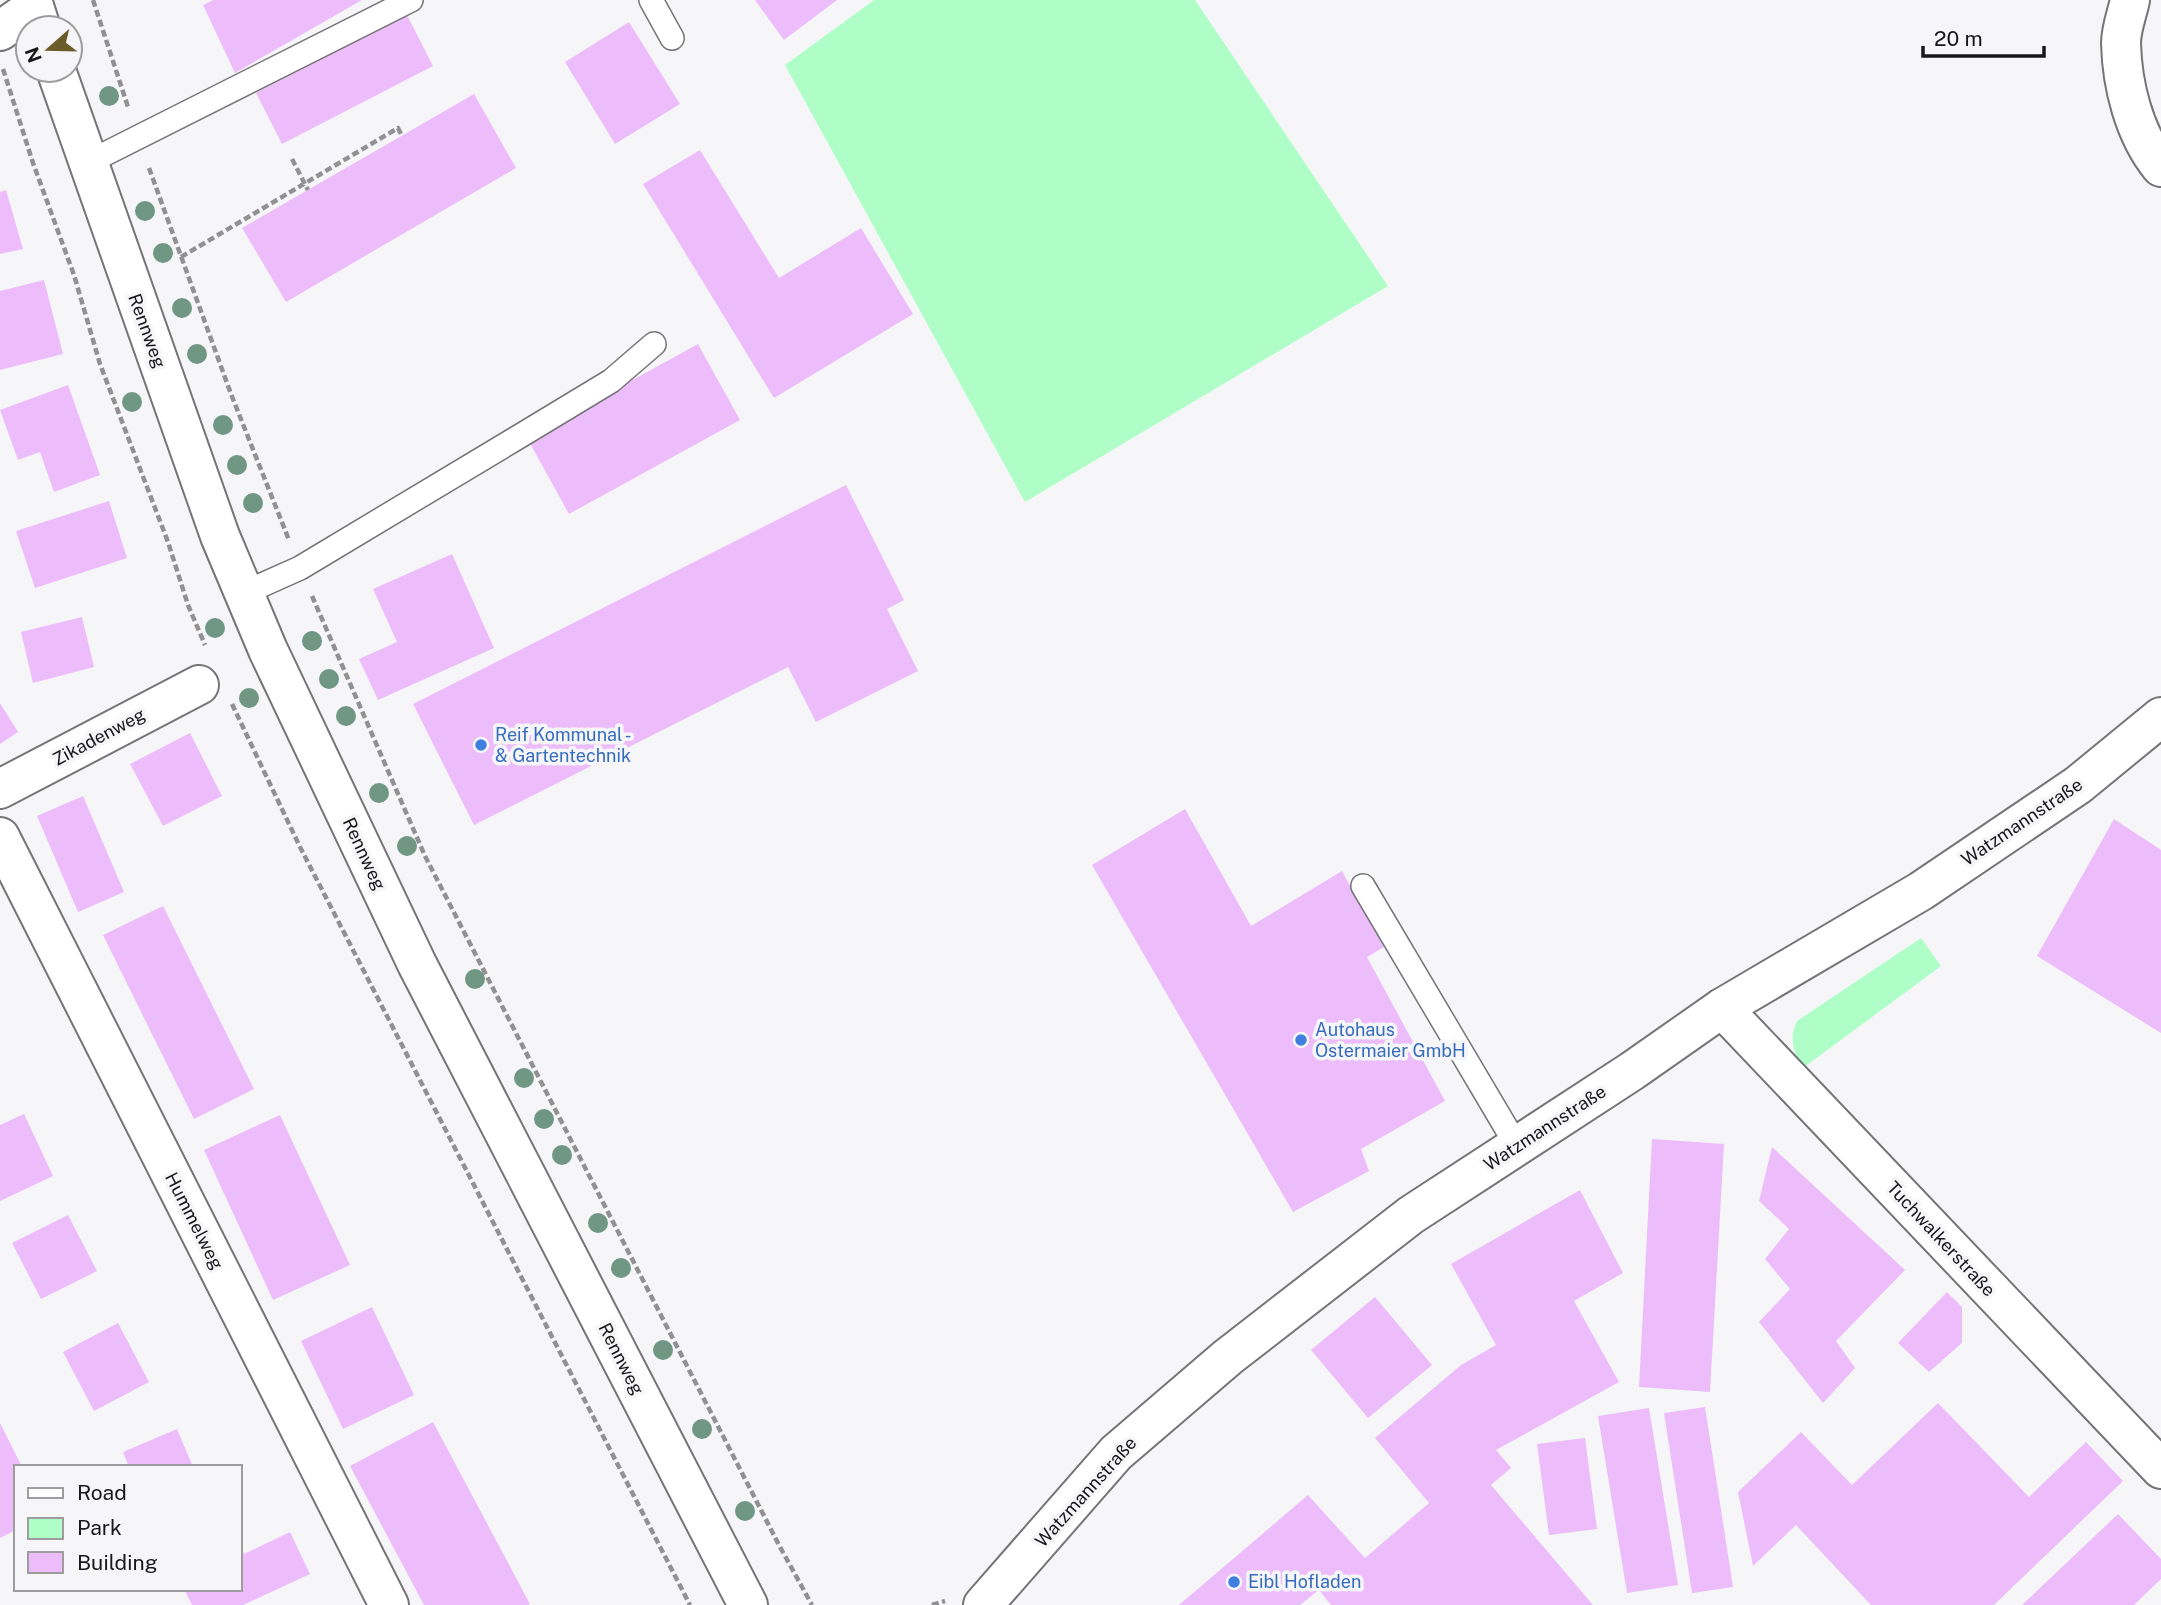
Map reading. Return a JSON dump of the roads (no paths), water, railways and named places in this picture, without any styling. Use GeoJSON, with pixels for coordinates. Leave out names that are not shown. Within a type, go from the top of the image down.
{"type":"FeatureCollection","features":[{"type":"Feature","properties":{"kind":"street"},"geometry":{"type":"LineString","coordinates":[[2130,0],[2121,41],[2128,98],[2148,152],[2161,167]]}},
{"type":"Feature","properties":{"kind":"street"},"geometry":{"type":"LineString","coordinates":[[0,31],[36,12]]}},
{"type":"Feature","properties":{"kind":"street","name":"Rennweg"},"geometry":{"type":"LineString","coordinates":[[61,84],[220,536],[274,663],[417,964],[748,1605]]}},
{"type":"Feature","properties":{"kind":"street","name":"Zikadenweg"},"geometry":{"type":"LineString","coordinates":[[0,789],[198,685]]}},
{"type":"Feature","properties":{"kind":"street","name":"Watzmannstraße"},"geometry":{"type":"LineString","coordinates":[[983,1605],[1116,1453],[1228,1357],[1411,1215],[1722,1008],[1921,891],[2078,785],[2161,717]]}},
{"type":"Feature","properties":{"kind":"street","name":"Hummelweg"},"geometry":{"type":"LineString","coordinates":[[0,837],[389,1605]]}},
{"type":"Feature","properties":{"kind":"street","name":"Tuchwalkerstraße"},"geometry":{"type":"LineString","coordinates":[[1722,1008],[2161,1469]]}},
{"type":"Feature","properties":{"kind":"lane"},"geometry":{"type":"LineString","coordinates":[[87,163],[411,0]]}},
{"type":"Feature","properties":{"kind":"lane"},"geometry":{"type":"LineString","coordinates":[[651,0],[673,38]]}},
{"type":"Feature","properties":{"kind":"lane"},"geometry":{"type":"LineString","coordinates":[[244,593],[300,568],[611,381],[654,344]]}},
{"type":"Feature","properties":{"kind":"lane"},"geometry":{"type":"LineString","coordinates":[[1363,886],[1517,1146]]}},
{"type":"Feature","properties":{"kind":"place","name":"Reif Kommunal - & Gartentechnik"},"geometry":{"type":"Point","coordinates":[481,745]}},
{"type":"Feature","properties":{"kind":"place","name":"Autohaus Ostermaier GmbH"},"geometry":{"type":"Point","coordinates":[1301,1040]}},
{"type":"Feature","properties":{"kind":"place","name":"Eibl Hofladen"},"geometry":{"type":"Point","coordinates":[1234,1582]}}]}
